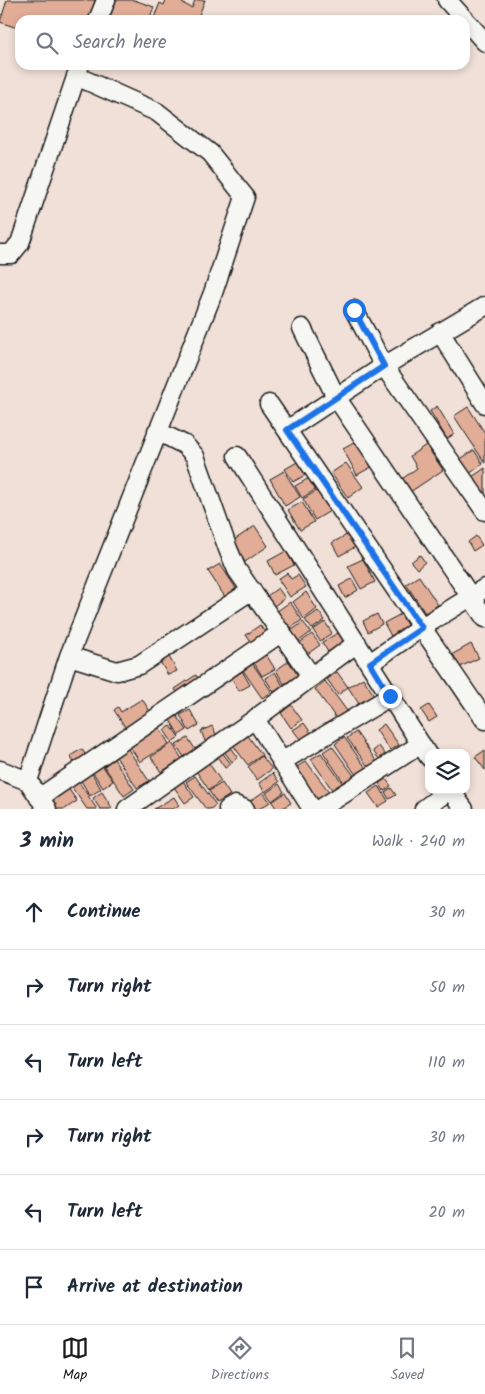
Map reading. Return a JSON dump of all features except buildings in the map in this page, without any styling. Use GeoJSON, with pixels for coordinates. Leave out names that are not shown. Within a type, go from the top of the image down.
{"type":"FeatureCollection","features":[{"type":"Feature","properties":{"kind":"street"},"geometry":{"type":"LineString","coordinates":[[100,15],[106,0]]}},
{"type":"Feature","properties":{"kind":"street"},"geometry":{"type":"LineString","coordinates":[[447,0],[461,15]]}},
{"type":"Feature","properties":{"kind":"street"},"geometry":{"type":"LineString","coordinates":[[470,25],[485,42]]}},
{"type":"Feature","properties":{"kind":"street"},"geometry":{"type":"LineString","coordinates":[[0,254],[10,254],[20,243],[78,71],[157,112],[210,152],[245,197],[213,293],[157,430],[69,656],[28,781]]}},
{"type":"Feature","properties":{"kind":"street"},"geometry":{"type":"LineString","coordinates":[[287,430],[384,366],[485,306]]}},
{"type":"Feature","properties":{"kind":"street"},"geometry":{"type":"LineString","coordinates":[[354,310],[384,366],[485,511]]}},
{"type":"Feature","properties":{"kind":"street"},"geometry":{"type":"LineString","coordinates":[[302,328],[336,397],[478,593],[485,618]]}},
{"type":"Feature","properties":{"kind":"street"},"geometry":{"type":"LineString","coordinates":[[440,332],[485,404]]}},
{"type":"Feature","properties":{"kind":"street"},"geometry":{"type":"LineString","coordinates":[[269,404],[485,720]]}},
{"type":"Feature","properties":{"kind":"street"},"geometry":{"type":"LineString","coordinates":[[157,430],[185,445],[195,456],[228,550],[237,570],[312,677]]}},
{"type":"Feature","properties":{"kind":"street"},"geometry":{"type":"LineString","coordinates":[[238,456],[425,750],[320,809]]}},
{"type":"Feature","properties":{"kind":"street"},"geometry":{"type":"LineString","coordinates":[[69,656],[117,671],[139,665],[252,590]]}},
{"type":"Feature","properties":{"kind":"street"},"geometry":{"type":"LineString","coordinates":[[370,663],[478,593]]}},
{"type":"Feature","properties":{"kind":"street"},"geometry":{"type":"LineString","coordinates":[[0,770],[28,781],[43,804],[282,632]]}},
{"type":"Feature","properties":{"kind":"street"},"geometry":{"type":"LineString","coordinates":[[126,809],[255,720],[357,643]]}},
{"type":"Feature","properties":{"kind":"street"},"geometry":{"type":"LineString","coordinates":[[281,762],[390,696]]}},
{"type":"Feature","properties":{"kind":"street"},"geometry":{"type":"LineString","coordinates":[[255,720],[312,809]]}},
{"type":"Feature","properties":{"kind":"street"},"geometry":{"type":"LineString","coordinates":[[424,809],[444,794]]}},
{"type":"Feature","properties":{"kind":"street"},"geometry":{"type":"LineString","coordinates":[[452,794],[464,809]]}},
{"type":"Feature","properties":{"kind":"street"},"geometry":{"type":"LineString","coordinates":[[228,809],[235,805],[245,809]]}},
{"type":"Feature","properties":{"kind":"route"},"geometry":{"type":"LineString","coordinates":[[354,310],[384,366],[287,430],[422,628],[370,663],[390,696]]}}]}
